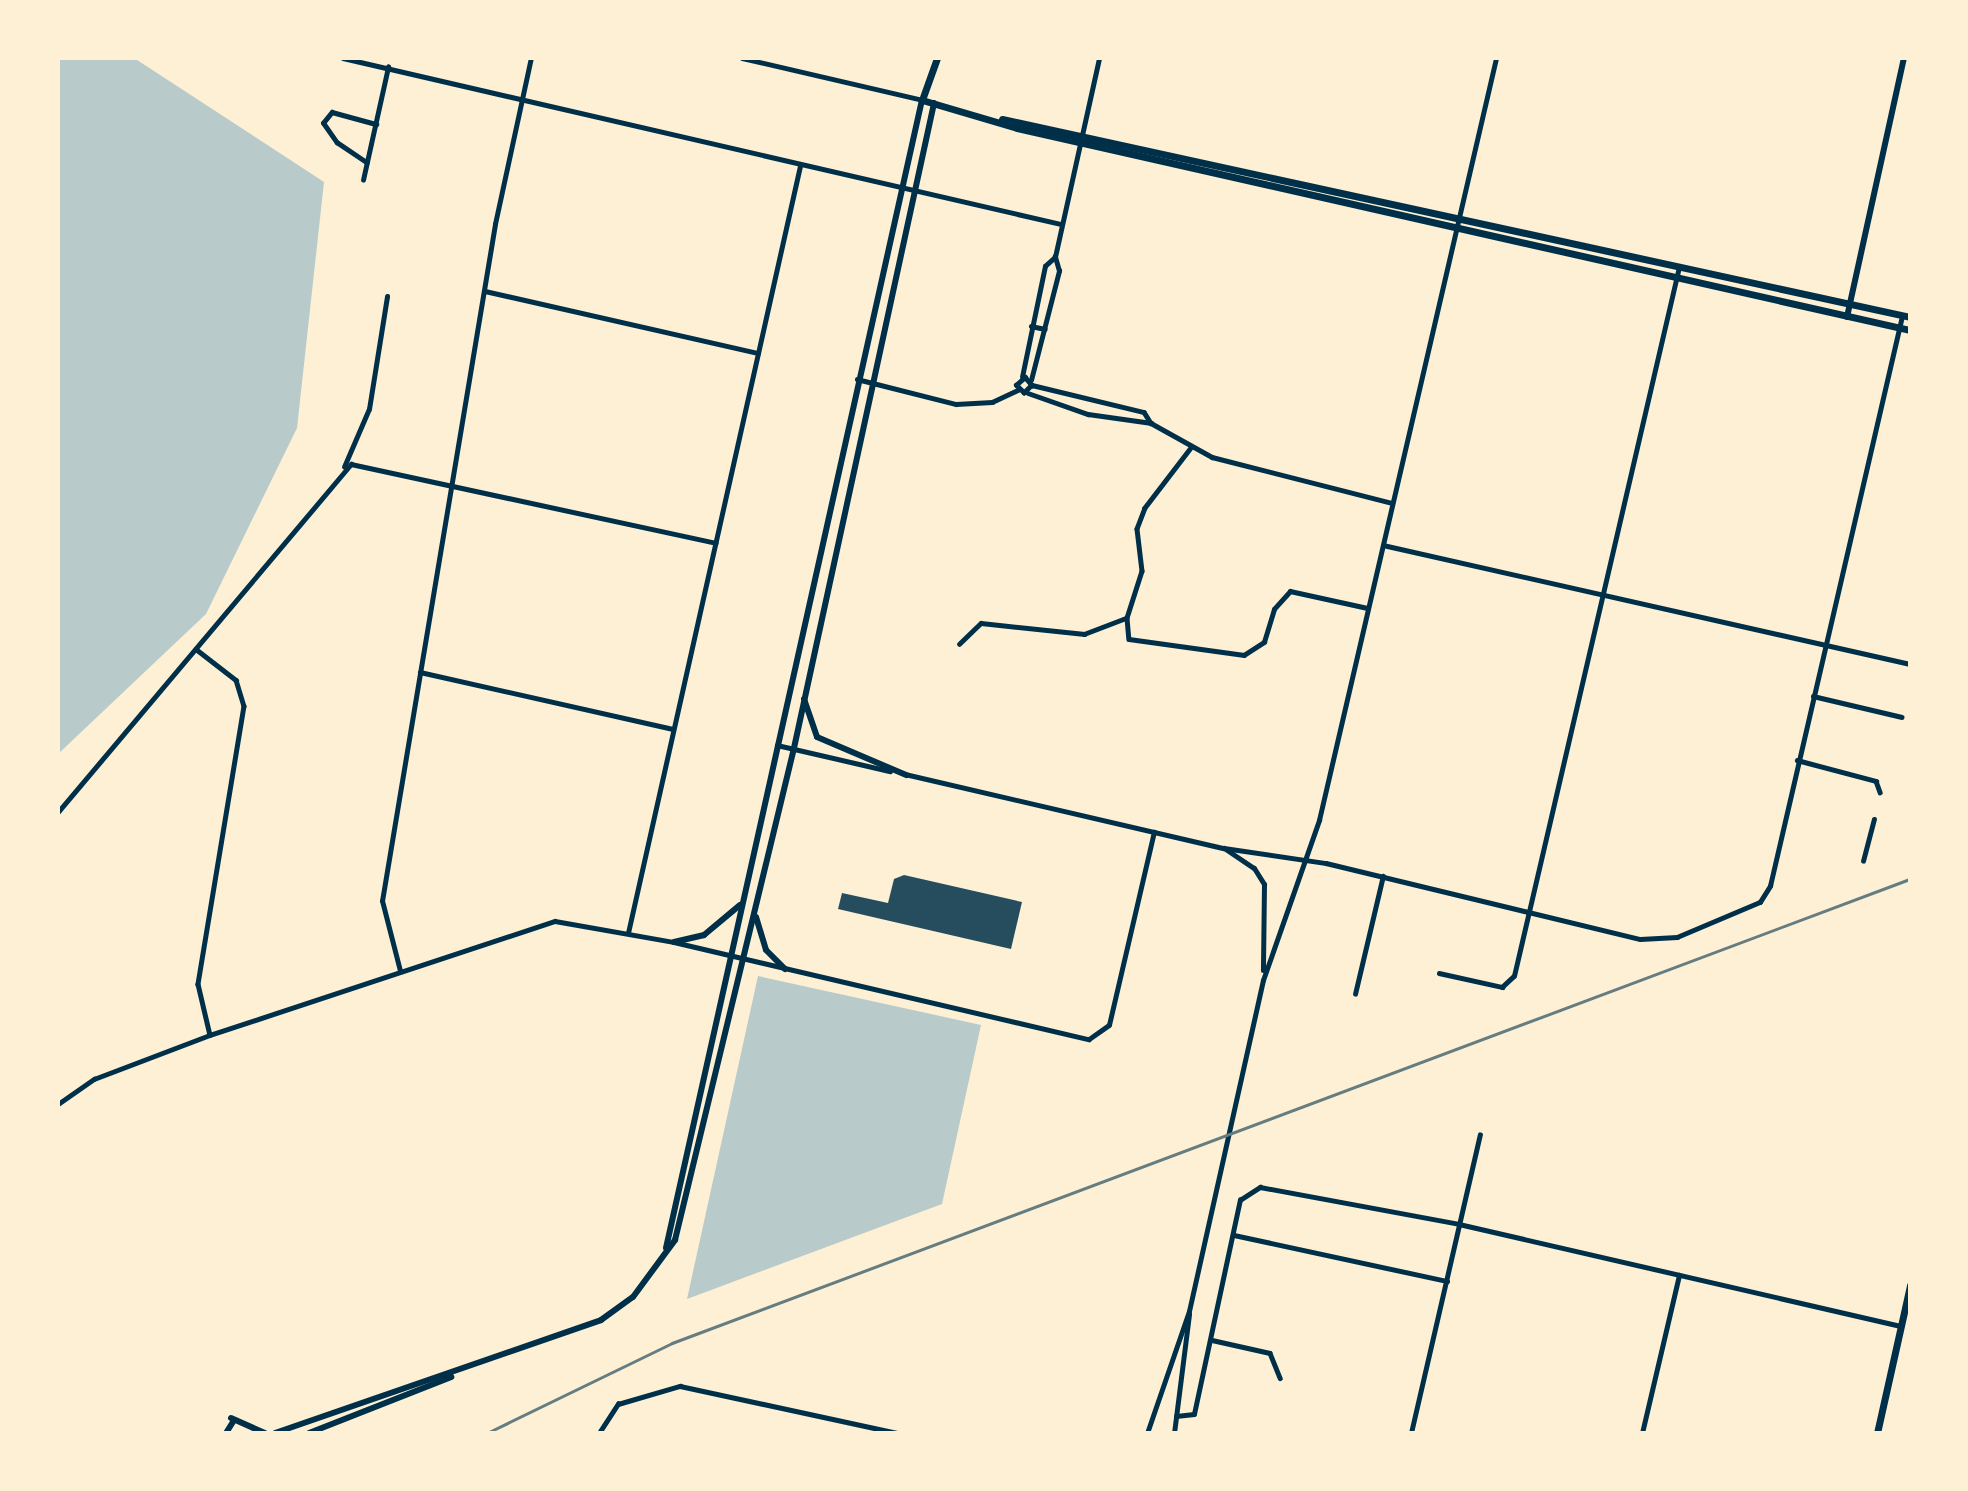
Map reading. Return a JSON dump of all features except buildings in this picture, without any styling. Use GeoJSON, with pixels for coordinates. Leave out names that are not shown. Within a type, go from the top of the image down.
{"type":"FeatureCollection","features":[{"type":"Feature","properties":{"kind":"main road"},"geometry":{"type":"LineString","coordinates":[[666,1250],[857,379],[922,100],[937,58]]}},
{"type":"Feature","properties":{"kind":"main road"},"geometry":{"type":"LineString","coordinates":[[1847,317],[1904,58]]}},
{"type":"Feature","properties":{"kind":"main road"},"geometry":{"type":"LineString","coordinates":[[309,1433],[601,1320],[634,1297],[666,1250],[683,1215],[794,748],[808,662],[870,382],[916,192],[934,103],[931,80]]}},
{"type":"Feature","properties":{"kind":"main road"},"geometry":{"type":"LineString","coordinates":[[922,100],[1079,142],[1910,330]]}},
{"type":"Feature","properties":{"kind":"main road"},"geometry":{"type":"LineString","coordinates":[[994,119],[1081,132],[1460,219],[1906,316]]}},
{"type":"Feature","properties":{"kind":"main road"},"geometry":{"type":"LineString","coordinates":[[825,528],[838,531]]}},
{"type":"Feature","properties":{"kind":"main road"},"geometry":{"type":"LineString","coordinates":[[794,659],[808,662]]}},
{"type":"Feature","properties":{"kind":"main road"},"geometry":{"type":"LineString","coordinates":[[803,694],[817,737],[906,775]]}},
{"type":"Feature","properties":{"kind":"main road"},"geometry":{"type":"LineString","coordinates":[[674,943],[704,935],[741,904]]}},
{"type":"Feature","properties":{"kind":"main road"},"geometry":{"type":"LineString","coordinates":[[756,912],[758,936],[785,969]]}},
{"type":"Feature","properties":{"kind":"main road"},"geometry":{"type":"LineString","coordinates":[[1877,1433],[1910,1285]]}},
{"type":"Feature","properties":{"kind":"main road"},"geometry":{"type":"LineString","coordinates":[[275,1433],[459,1373]]}},
{"type":"Feature","properties":{"kind":"main road"},"geometry":{"type":"LineString","coordinates":[[226,1433],[232,1420],[265,1433]]}},
{"type":"Feature","properties":{"kind":"street"},"geometry":{"type":"LineString","coordinates":[[343,58],[522,98],[800,166],[1061,224]]}},
{"type":"Feature","properties":{"kind":"street"},"geometry":{"type":"LineString","coordinates":[[400,971],[382,901],[485,291],[531,58]]}},
{"type":"Feature","properties":{"kind":"street"},"geometry":{"type":"LineString","coordinates":[[742,58],[922,100]]}},
{"type":"Feature","properties":{"kind":"street"},"geometry":{"type":"LineString","coordinates":[[1027,393],[1032,383],[1059,271],[1055,257],[1061,224],[1099,58]]}},
{"type":"Feature","properties":{"kind":"street"},"geometry":{"type":"LineString","coordinates":[[1174,1433],[1189,1311],[1263,980],[1306,865],[1458,229],[1496,58]]}},
{"type":"Feature","properties":{"kind":"street"},"geometry":{"type":"LineString","coordinates":[[363,180],[388,67]]}},
{"type":"Feature","properties":{"kind":"street"},"geometry":{"type":"LineString","coordinates":[[367,163],[337,144],[323,123],[331,112],[376,124]]}},
{"type":"Feature","properties":{"kind":"street"},"geometry":{"type":"LineString","coordinates":[[628,933],[800,166]]}},
{"type":"Feature","properties":{"kind":"street"},"geometry":{"type":"LineString","coordinates":[[1018,390],[1045,266],[1055,257]]}},
{"type":"Feature","properties":{"kind":"street"},"geometry":{"type":"LineString","coordinates":[[1439,973],[1494,986],[1511,983],[1531,911],[1679,267]]}},
{"type":"Feature","properties":{"kind":"street"},"geometry":{"type":"LineString","coordinates":[[485,291],[758,353]]}},
{"type":"Feature","properties":{"kind":"street"},"geometry":{"type":"LineString","coordinates":[[58,812],[342,471],[369,409],[387,296]]}},
{"type":"Feature","properties":{"kind":"street"},"geometry":{"type":"LineString","coordinates":[[777,744],[1224,848],[1306,865],[1384,876],[1657,941],[1760,902],[1770,886],[1797,760],[1900,328],[1906,316]]}},
{"type":"Feature","properties":{"kind":"street"},"geometry":{"type":"LineString","coordinates":[[1031,326],[1045,329]]}},
{"type":"Feature","properties":{"kind":"street"},"geometry":{"type":"LineString","coordinates":[[1022,377],[1032,383],[1144,412],[1151,423]]}},
{"type":"Feature","properties":{"kind":"street"},"geometry":{"type":"LineString","coordinates":[[857,379],[979,405],[1018,390],[1088,414],[1151,423],[1191,447],[1392,503]]}},
{"type":"Feature","properties":{"kind":"street"},"geometry":{"type":"LineString","coordinates":[[1191,447],[1145,508],[1135,545],[1142,571],[1127,618],[1129,639],[1138,644],[1244,655],[1264,642],[1274,609],[1290,591],[1367,608]]}},
{"type":"Feature","properties":{"kind":"street"},"geometry":{"type":"LineString","coordinates":[[342,471],[359,463],[716,543]]}},
{"type":"Feature","properties":{"kind":"street"},"geometry":{"type":"LineString","coordinates":[[1383,545],[1910,664]]}},
{"type":"Feature","properties":{"kind":"street"},"geometry":{"type":"LineString","coordinates":[[959,644],[981,623],[1084,634],[1127,618]]}},
{"type":"Feature","properties":{"kind":"street"},"geometry":{"type":"LineString","coordinates":[[196,649],[236,680],[244,706],[198,984],[210,1035]]}},
{"type":"Feature","properties":{"kind":"street"},"geometry":{"type":"LineString","coordinates":[[420,672],[674,729]]}},
{"type":"Feature","properties":{"kind":"street"},"geometry":{"type":"LineString","coordinates":[[1813,696],[1902,717]]}},
{"type":"Feature","properties":{"kind":"street"},"geometry":{"type":"LineString","coordinates":[[1797,760],[1876,781],[1880,792]]}},
{"type":"Feature","properties":{"kind":"street"},"geometry":{"type":"LineString","coordinates":[[1863,861],[1874,819]]}},
{"type":"Feature","properties":{"kind":"street"},"geometry":{"type":"LineString","coordinates":[[58,1104],[94,1079],[210,1035],[555,921],[674,943],[1081,1038],[1100,1036],[1109,1026],[1154,832]]}},
{"type":"Feature","properties":{"kind":"street"},"geometry":{"type":"LineString","coordinates":[[1224,848],[1255,868],[1264,884],[1263,980]]}},
{"type":"Feature","properties":{"kind":"street"},"geometry":{"type":"LineString","coordinates":[[1355,994],[1384,876]]}},
{"type":"Feature","properties":{"kind":"street"},"geometry":{"type":"LineString","coordinates":[[1411,1433],[1480,1135]]}},
{"type":"Feature","properties":{"kind":"street"},"geometry":{"type":"LineString","coordinates":[[1176,1416],[1194,1414],[1234,1235],[1248,1189],[1268,1188],[1459,1224],[1910,1328]]}},
{"type":"Feature","properties":{"kind":"street"},"geometry":{"type":"LineString","coordinates":[[1234,1235],[1447,1281]]}},
{"type":"Feature","properties":{"kind":"street"},"geometry":{"type":"LineString","coordinates":[[1642,1433],[1679,1275]]}},
{"type":"Feature","properties":{"kind":"street"},"geometry":{"type":"LineString","coordinates":[[1147,1433],[1189,1311]]}},
{"type":"Feature","properties":{"kind":"street"},"geometry":{"type":"LineString","coordinates":[[1212,1340],[1270,1353],[1280,1378]]}},
{"type":"Feature","properties":{"kind":"street"},"geometry":{"type":"LineString","coordinates":[[599,1433],[618,1404],[680,1386],[898,1433]]}},
{"type":"Feature","properties":{"kind":"shaded area"},"geometry":{"type":"Polygon","coordinates":[[[58,58],[134,58],[324,182],[297,428],[206,614],[58,754],[58,58]]]}},
{"type":"Feature","properties":{"kind":"shaded area"},"geometry":{"type":"Polygon","coordinates":[[[758,976],[981,1025],[942,1204],[687,1299],[758,976]]]}},
{"type":"Feature","properties":{"kind":"railway"},"geometry":{"type":"LineString","coordinates":[[487,1433],[672,1343],[1910,879]]}}]}
